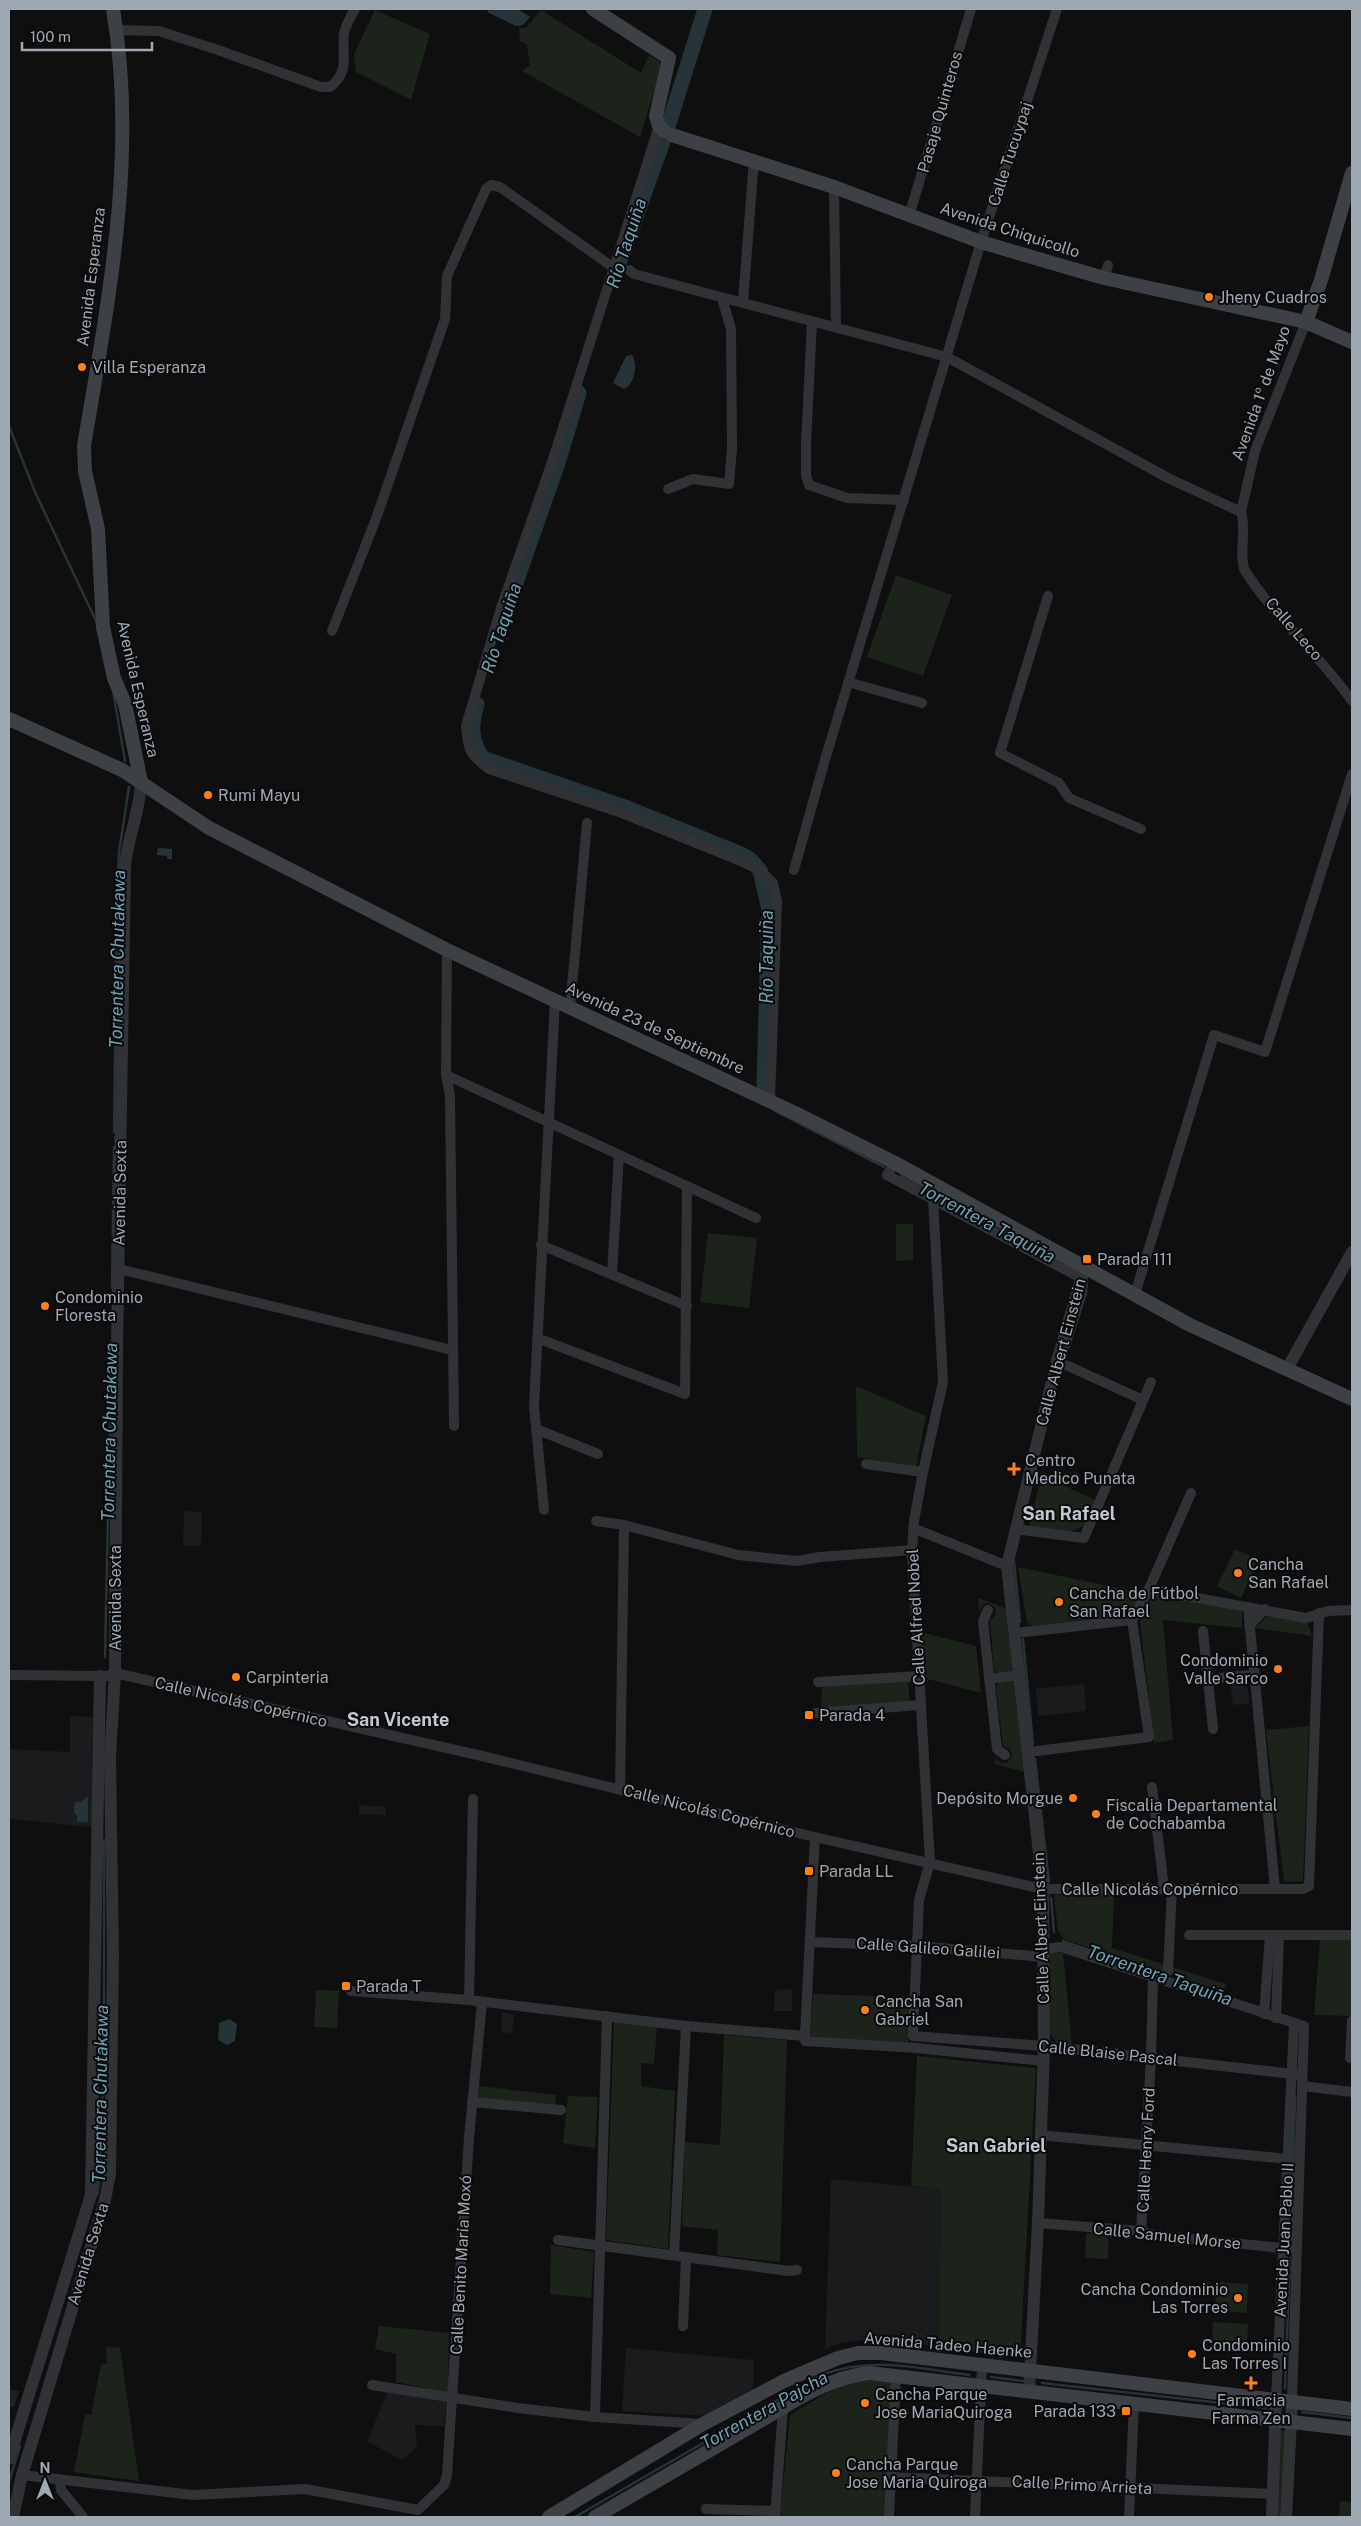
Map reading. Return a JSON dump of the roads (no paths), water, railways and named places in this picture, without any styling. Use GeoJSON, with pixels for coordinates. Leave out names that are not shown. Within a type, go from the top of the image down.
{"type":"FeatureCollection","features":[{"type":"Feature","properties":{"kind":"main road","name":"Avenida Esperanza"},"geometry":{"type":"LineString","coordinates":[[113,9],[122,74],[117,242],[84,446],[85,472],[98,530],[103,628],[114,678],[125,704],[138,779]]}},
{"type":"Feature","properties":{"kind":"main road"},"geometry":{"type":"LineString","coordinates":[[593,9],[669,58],[656,116],[666,131]]}},
{"type":"Feature","properties":{"kind":"main road","name":"Avenida Chiquicollo"},"geometry":{"type":"LineString","coordinates":[[666,131],[834,187],[981,242],[1306,322],[1352,342]]}},
{"type":"Feature","properties":{"kind":"main road","name":"Avenida 1º de Mayo"},"geometry":{"type":"LineString","coordinates":[[1306,322],[1348,205],[1352,173]]}},
{"type":"Feature","properties":{"kind":"main road","name":"Avenida 23 de Septiembre"},"geometry":{"type":"LineString","coordinates":[[9,719],[122,770],[209,828],[447,950],[770,1101],[891,1169],[1083,1272],[1135,1294],[1190,1324],[1352,1399]]}},
{"type":"Feature","properties":{"kind":"main road","name":"Avenida Tadeo Haenke"},"geometry":{"type":"LineString","coordinates":[[550,2517],[703,2424],[784,2381],[838,2358],[858,2353],[982,2365],[1352,2409]]}},
{"type":"Feature","properties":{"kind":"main road"},"geometry":{"type":"LineString","coordinates":[[595,2517],[831,2382],[852,2375],[869,2373],[1352,2429]]}},
{"type":"Feature","properties":{"kind":"street"},"geometry":{"type":"LineString","coordinates":[[116,30],[159,31],[321,87],[330,87],[337,82],[346,63],[344,33],[355,9]]}},
{"type":"Feature","properties":{"kind":"street","name":"Pasaje Quinteros"},"geometry":{"type":"LineString","coordinates":[[910,216],[971,9]]}},
{"type":"Feature","properties":{"kind":"street","name":"Calle Tucuypaj"},"geometry":{"type":"LineString","coordinates":[[794,870],[848,682],[981,242],[1057,9]]}},
{"type":"Feature","properties":{"kind":"street"},"geometry":{"type":"LineString","coordinates":[[666,131],[614,268],[501,608],[466,726],[468,746],[475,758],[489,769],[622,813],[760,870],[773,883],[777,901],[770,1101]]}},
{"type":"Feature","properties":{"kind":"street"},"geometry":{"type":"LineString","coordinates":[[743,302],[754,160]]}},
{"type":"Feature","properties":{"kind":"street"},"geometry":{"type":"LineString","coordinates":[[332,631],[384,497],[445,319],[447,276],[486,189],[491,185],[500,187],[614,268]]}},
{"type":"Feature","properties":{"kind":"street"},"geometry":{"type":"LineString","coordinates":[[834,187],[836,327]]}},
{"type":"Feature","properties":{"kind":"street"},"geometry":{"type":"LineString","coordinates":[[629,270],[634,274],[947,358],[1168,478],[1241,512]]}},
{"type":"Feature","properties":{"kind":"street"},"geometry":{"type":"LineString","coordinates":[[668,489],[693,479],[729,484],[732,448],[731,329],[722,298]]}},
{"type":"Feature","properties":{"kind":"street"},"geometry":{"type":"LineString","coordinates":[[812,322],[806,444],[806,475],[809,485],[847,498],[904,500]]}},
{"type":"Feature","properties":{"kind":"street","name":"Avenida 1º de Mayo"},"geometry":{"type":"LineString","coordinates":[[1240,556],[1244,538],[1241,512],[1255,451],[1306,322]]}},
{"type":"Feature","properties":{"kind":"street","name":"Calle Leco"},"geometry":{"type":"LineString","coordinates":[[1240,556],[1244,569],[1251,580],[1302,642],[1328,668],[1352,701]]}},
{"type":"Feature","properties":{"kind":"street"},"geometry":{"type":"LineString","coordinates":[[1048,596],[1000,753],[1059,784],[1069,798],[1141,829]]}},
{"type":"Feature","properties":{"kind":"street"},"geometry":{"type":"LineString","coordinates":[[848,682],[922,703]]}},
{"type":"Feature","properties":{"kind":"street"},"geometry":{"type":"LineString","coordinates":[[1135,1294],[1214,1035],[1265,1052],[1352,774]]}},
{"type":"Feature","properties":{"kind":"street","name":"Avenida Sexta"},"geometry":{"type":"LineString","coordinates":[[13,2517],[15,2483],[91,2195],[105,1833],[125,866],[127,846],[137,812],[138,779]]}},
{"type":"Feature","properties":{"kind":"street"},"geometry":{"type":"LineString","coordinates":[[570,1008],[587,823]]}},
{"type":"Feature","properties":{"kind":"street"},"geometry":{"type":"LineString","coordinates":[[447,950],[446,1075],[450,1096],[454,1426]]}},
{"type":"Feature","properties":{"kind":"street"},"geometry":{"type":"LineString","coordinates":[[544,1510],[534,1406],[555,1001]]}},
{"type":"Feature","properties":{"kind":"street"},"geometry":{"type":"LineString","coordinates":[[446,1075],[756,1218]]}},
{"type":"Feature","properties":{"kind":"street"},"geometry":{"type":"LineString","coordinates":[[612,1274],[619,1155]]}},
{"type":"Feature","properties":{"kind":"street"},"geometry":{"type":"LineString","coordinates":[[891,1169],[933,1199],[1083,1272]]}},
{"type":"Feature","properties":{"kind":"street"},"geometry":{"type":"LineString","coordinates":[[537,1338],[684,1394],[687,1306],[687,1186]]}},
{"type":"Feature","properties":{"kind":"street","name":"Calle Alfred Nobel"},"geometry":{"type":"LineString","coordinates":[[913,2036],[919,1900],[930,1862],[912,1550],[913,1528],[943,1382],[933,1199]]}},
{"type":"Feature","properties":{"kind":"street"},"geometry":{"type":"LineString","coordinates":[[541,1245],[687,1306]]}},
{"type":"Feature","properties":{"kind":"street"},"geometry":{"type":"LineString","coordinates":[[1287,1369],[1352,1252]]}},
{"type":"Feature","properties":{"kind":"street"},"geometry":{"type":"LineString","coordinates":[[118,1269],[452,1350]]}},
{"type":"Feature","properties":{"kind":"street","name":"Calle Albert Einstein"},"geometry":{"type":"LineString","coordinates":[[1029,2392],[1038,2223],[1044,2046],[1043,1889],[1008,1566],[1015,1530],[1057,1361],[1083,1272]]}},
{"type":"Feature","properties":{"kind":"street"},"geometry":{"type":"LineString","coordinates":[[1057,1361],[1143,1400]]}},
{"type":"Feature","properties":{"kind":"street"},"geometry":{"type":"LineString","coordinates":[[1015,1530],[1084,1538],[1151,1382]]}},
{"type":"Feature","properties":{"kind":"street"},"geometry":{"type":"LineString","coordinates":[[536,1429],[598,1454]]}},
{"type":"Feature","properties":{"kind":"street"},"geometry":{"type":"LineString","coordinates":[[866,1464],[923,1472]]}},
{"type":"Feature","properties":{"kind":"street"},"geometry":{"type":"LineString","coordinates":[[1029,1752],[1148,1737],[1132,1620],[1149,1589],[1191,1493]]}},
{"type":"Feature","properties":{"kind":"street"},"geometry":{"type":"LineString","coordinates":[[596,1521],[624,1524],[738,1555],[797,1561],[820,1556],[912,1550]]}},
{"type":"Feature","properties":{"kind":"street"},"geometry":{"type":"LineString","coordinates":[[620,1790],[624,1524]]}},
{"type":"Feature","properties":{"kind":"street"},"geometry":{"type":"LineString","coordinates":[[913,1528],[1008,1566]]}},
{"type":"Feature","properties":{"kind":"street"},"geometry":{"type":"LineString","coordinates":[[1149,1589],[1306,1618],[1319,1613],[1352,1610]]}},
{"type":"Feature","properties":{"kind":"street"},"geometry":{"type":"LineString","coordinates":[[1248,1607],[1275,1890]]}},
{"type":"Feature","properties":{"kind":"street"},"geometry":{"type":"LineString","coordinates":[[988,1610],[983,1621],[989,1679],[997,1749],[1004,1755]]}},
{"type":"Feature","properties":{"kind":"street"},"geometry":{"type":"LineString","coordinates":[[1249,1626],[1265,1610]]}},
{"type":"Feature","properties":{"kind":"street","name":"Calle Nicolás Copérnico"},"geometry":{"type":"LineString","coordinates":[[9,1675],[107,1675],[620,1790],[1043,1889],[1303,1889],[1308,1886],[1319,1613]]}},
{"type":"Feature","properties":{"kind":"street"},"geometry":{"type":"LineString","coordinates":[[1015,1633],[1132,1620]]}},
{"type":"Feature","properties":{"kind":"street"},"geometry":{"type":"LineString","coordinates":[[1203,1631],[1213,1729]]}},
{"type":"Feature","properties":{"kind":"street"},"geometry":{"type":"LineString","coordinates":[[989,1679],[1020,1675]]}},
{"type":"Feature","properties":{"kind":"street"},"geometry":{"type":"LineString","coordinates":[[1208,1679],[1253,1675]]}},
{"type":"Feature","properties":{"kind":"street"},"geometry":{"type":"LineString","coordinates":[[818,1682],[920,1676]]}},
{"type":"Feature","properties":{"kind":"street"},"geometry":{"type":"LineString","coordinates":[[815,1713],[920,1705]]}},
{"type":"Feature","properties":{"kind":"street"},"geometry":{"type":"LineString","coordinates":[[1152,1787],[1168,1888],[1168,1970]]}},
{"type":"Feature","properties":{"kind":"street"},"geometry":{"type":"LineString","coordinates":[[469,2000],[473,1799]]}},
{"type":"Feature","properties":{"kind":"street","name":"Avenida Sexta"},"geometry":{"type":"LineString","coordinates":[[9,2460],[105,2200],[110,2174],[113,1955],[105,1833]]}},
{"type":"Feature","properties":{"kind":"street"},"geometry":{"type":"LineString","coordinates":[[805,2039],[815,1836]]}},
{"type":"Feature","properties":{"kind":"street"},"geometry":{"type":"LineString","coordinates":[[1189,1935],[1352,1935]]}},
{"type":"Feature","properties":{"kind":"street"},"geometry":{"type":"LineString","coordinates":[[1264,2014],[1274,1936]]}},
{"type":"Feature","properties":{"kind":"street"},"geometry":{"type":"LineString","coordinates":[[1274,1936],[1276,2018]]}},
{"type":"Feature","properties":{"kind":"street","name":"Calle Galileo Galilei"},"geometry":{"type":"LineString","coordinates":[[811,1942],[1044,1953],[1062,1948],[1299,2025]]}},
{"type":"Feature","properties":{"kind":"street","name":"Calle Henry Ford"},"geometry":{"type":"LineString","coordinates":[[1141,2231],[1152,2057],[1153,1979]]}},
{"type":"Feature","properties":{"kind":"street","name":"Calle Blaise Pascal"},"geometry":{"type":"LineString","coordinates":[[351,1990],[469,2000],[805,2039],[1043,2061]]}},
{"type":"Feature","properties":{"kind":"street","name":"Calle Benito María Moxó"},"geometry":{"type":"LineString","coordinates":[[418,2513],[444,2485],[453,2399],[472,2102],[482,2002]]}},
{"type":"Feature","properties":{"kind":"street"},"geometry":{"type":"LineString","coordinates":[[595,2417],[607,2016]]}},
{"type":"Feature","properties":{"kind":"street"},"geometry":{"type":"LineString","coordinates":[[1350,2058],[1352,2021]]}},
{"type":"Feature","properties":{"kind":"street","name":"Avenida Juan Pablo II"},"geometry":{"type":"LineString","coordinates":[[1272,2517],[1276,2400],[1289,2159],[1291,2072],[1299,2025]]}},
{"type":"Feature","properties":{"kind":"street","name":"Avenida Juan Pablo II"},"geometry":{"type":"LineString","coordinates":[[1286,2517],[1292,2402],[1295,2249],[1302,2086],[1299,2025]]}},
{"type":"Feature","properties":{"kind":"street"},"geometry":{"type":"LineString","coordinates":[[674,2255],[686,2026]]}},
{"type":"Feature","properties":{"kind":"street","name":"Calle Blaise Pascal"},"geometry":{"type":"LineString","coordinates":[[913,2036],[1044,2046],[1291,2072],[1302,2075]]}},
{"type":"Feature","properties":{"kind":"street"},"geometry":{"type":"LineString","coordinates":[[1302,2086],[1352,2092]]}},
{"type":"Feature","properties":{"kind":"street"},"geometry":{"type":"LineString","coordinates":[[472,2102],[561,2110]]}},
{"type":"Feature","properties":{"kind":"street"},"geometry":{"type":"LineString","coordinates":[[1040,2135],[1289,2159]]}},
{"type":"Feature","properties":{"kind":"street","name":"Calle Samuel Morse"},"geometry":{"type":"LineString","coordinates":[[1038,2223],[1141,2231],[1151,2235],[1295,2249]]}},
{"type":"Feature","properties":{"kind":"street"},"geometry":{"type":"LineString","coordinates":[[558,2240],[600,2244],[789,2271],[797,2270]]}},
{"type":"Feature","properties":{"kind":"street"},"geometry":{"type":"LineString","coordinates":[[683,2326],[686,2257]]}},
{"type":"Feature","properties":{"kind":"street"},"geometry":{"type":"LineString","coordinates":[[975,2517],[982,2365]]}},
{"type":"Feature","properties":{"kind":"street"},"geometry":{"type":"LineString","coordinates":[[889,2517],[896,2376]]}},
{"type":"Feature","properties":{"kind":"street"},"geometry":{"type":"LineString","coordinates":[[372,2384],[453,2399],[595,2417],[703,2424]]}},
{"type":"Feature","properties":{"kind":"street"},"geometry":{"type":"LineString","coordinates":[[1129,2517],[1134,2404]]}},
{"type":"Feature","properties":{"kind":"street"},"geometry":{"type":"LineString","coordinates":[[706,2509],[775,2514],[783,2408]]}},
{"type":"Feature","properties":{"kind":"street","name":"Calle Primo Arrieta"},"geometry":{"type":"LineString","coordinates":[[890,2477],[1273,2494]]}},
{"type":"Feature","properties":{"kind":"street"},"geometry":{"type":"LineString","coordinates":[[15,2483],[60,2480],[193,2495],[305,2489],[418,2513]]}},
{"type":"Feature","properties":{"kind":"street"},"geometry":{"type":"LineString","coordinates":[[60,2480],[61,2490],[83,2517]]}},
{"type":"Feature","properties":{"kind":"waterway","name":"Río Taquiña"},"geometry":{"type":"LineString","coordinates":[[621,259],[665,136],[705,9]]}},
{"type":"Feature","properties":{"kind":"waterway","name":"Río Taquiña"},"geometry":{"type":"LineString","coordinates":[[499,631],[558,463],[579,393]]}},
{"type":"Feature","properties":{"kind":"waterway","name":"Torrentera Chutakawa"},"geometry":{"type":"LineString","coordinates":[[9,426],[35,492],[97,623]]}},
{"type":"Feature","properties":{"kind":"waterway","name":"Torrentera Chutakawa"},"geometry":{"type":"LineString","coordinates":[[113,691],[125,761]]}},
{"type":"Feature","properties":{"kind":"waterway","name":"Río Taquiña"},"geometry":{"type":"LineString","coordinates":[[477,704],[473,732],[476,745],[483,758],[625,807],[741,854],[751,860],[760,870],[769,910],[764,1084]]}},
{"type":"Feature","properties":{"kind":"waterway","name":"Torrentera Chutakawa"},"geometry":{"type":"LineString","coordinates":[[114,1132],[117,898],[119,852],[129,787]]}},
{"type":"Feature","properties":{"kind":"waterway","name":"Torrentera Taquiña"},"geometry":{"type":"LineString","coordinates":[[775,1111],[884,1167]]}},
{"type":"Feature","properties":{"kind":"waterway","name":"Torrentera Chutakawa"},"geometry":{"type":"LineString","coordinates":[[112,1288],[114,1147]]}},
{"type":"Feature","properties":{"kind":"waterway","name":"Torrentera Taquiña"},"geometry":{"type":"LineString","coordinates":[[901,1176],[959,1206]]}},
{"type":"Feature","properties":{"kind":"waterway","name":"Torrentera Taquiña"},"geometry":{"type":"LineString","coordinates":[[1065,1358],[1086,1293],[1087,1280]]}},
{"type":"Feature","properties":{"kind":"waterway","name":"Torrentera Chutakawa"},"geometry":{"type":"LineString","coordinates":[[105,1657],[111,1373]]}},
{"type":"Feature","properties":{"kind":"waterway","name":"Torrentera Taquiña"},"geometry":{"type":"LineString","coordinates":[[1014,1561],[1020,1622]]}},
{"type":"Feature","properties":{"kind":"waterway","name":"Torrentera Taquiña"},"geometry":{"type":"LineString","coordinates":[[1023,1639],[1033,1744]]}},
{"type":"Feature","properties":{"kind":"waterway","name":"Torrentera Taquiña"},"geometry":{"type":"LineString","coordinates":[[1035,1759],[1049,1882]]}},
{"type":"Feature","properties":{"kind":"waterway","name":"Torrentera Chutakawa"},"geometry":{"type":"LineString","coordinates":[[97,2195],[100,2175],[104,2044],[104,1840]]}},
{"type":"Feature","properties":{"kind":"waterway","name":"Torrentera Taquiña"},"geometry":{"type":"LineString","coordinates":[[1051,1898],[1054,1932]]}},
{"type":"Feature","properties":{"kind":"waterway","name":"Torrentera Taquiña"},"geometry":{"type":"LineString","coordinates":[[1063,1941],[1130,1964]]}},
{"type":"Feature","properties":{"kind":"waterway","name":"Torrentera Taquiña"},"geometry":{"type":"LineString","coordinates":[[1292,2240],[1295,2097]]}},
{"type":"Feature","properties":{"kind":"waterway","name":"Torrentera Taquiña"},"geometry":{"type":"LineString","coordinates":[[1285,2388],[1290,2258]]}},
{"type":"Feature","properties":{"kind":"waterway","name":"Torrentera Pajcha"},"geometry":{"type":"LineString","coordinates":[[575,2517],[821,2375],[840,2369],[877,2365],[895,2365],[969,2375]]}},
{"type":"Feature","properties":{"kind":"waterway","name":"Torrentera Pajcha"},"geometry":{"type":"LineString","coordinates":[[991,2377],[1023,2381]]}},
{"type":"Feature","properties":{"kind":"waterway","name":"Torrentera Pajcha"},"geometry":{"type":"LineString","coordinates":[[1042,2383],[1266,2408]]}},
{"type":"Feature","properties":{"kind":"waterway","name":"Torrentera Pajcha"},"geometry":{"type":"LineString","coordinates":[[1302,2412],[1352,2418]]}},
{"type":"Feature","properties":{"kind":"waterway","name":"Torrentera Chutakawa"},"geometry":{"type":"LineString","coordinates":[[9,2482],[20,2446]]}},
{"type":"Feature","properties":{"kind":"place","name":"Jheny Cuadros"},"geometry":{"type":"Point","coordinates":[1209,297]}},
{"type":"Feature","properties":{"kind":"place","name":"Villa Esperanza"},"geometry":{"type":"Point","coordinates":[82,367]}},
{"type":"Feature","properties":{"kind":"place","name":"Rumi Mayu"},"geometry":{"type":"Point","coordinates":[208,795]}},
{"type":"Feature","properties":{"kind":"place","name":"Parada 111"},"geometry":{"type":"Point","coordinates":[1087,1259]}},
{"type":"Feature","properties":{"kind":"place","name":"Condominio Floresta"},"geometry":{"type":"Point","coordinates":[45,1306]}},
{"type":"Feature","properties":{"kind":"place","name":"Centro Medico Punata"},"geometry":{"type":"Point","coordinates":[1014,1469]}},
{"type":"Feature","properties":{"kind":"place","name":"Cancha San Rafael"},"geometry":{"type":"Point","coordinates":[1238,1573]}},
{"type":"Feature","properties":{"kind":"place","name":"Cancha de Fútbol San Rafael"},"geometry":{"type":"Point","coordinates":[1059,1602]}},
{"type":"Feature","properties":{"kind":"place","name":"Condominio Valle Sarco"},"geometry":{"type":"Point","coordinates":[1278,1669]}},
{"type":"Feature","properties":{"kind":"place","name":"Carpinteria"},"geometry":{"type":"Point","coordinates":[236,1677]}},
{"type":"Feature","properties":{"kind":"place","name":"Parada 4"},"geometry":{"type":"Point","coordinates":[809,1715]}},
{"type":"Feature","properties":{"kind":"place","name":"Depósito Morgue"},"geometry":{"type":"Point","coordinates":[1073,1798]}},
{"type":"Feature","properties":{"kind":"place","name":"Fiscalia Departamental de Cochabamba"},"geometry":{"type":"Point","coordinates":[1096,1814]}},
{"type":"Feature","properties":{"kind":"place","name":"Parada LL"},"geometry":{"type":"Point","coordinates":[809,1871]}},
{"type":"Feature","properties":{"kind":"place","name":"Parada T"},"geometry":{"type":"Point","coordinates":[346,1986]}},
{"type":"Feature","properties":{"kind":"place","name":"Cancha San Gabriel"},"geometry":{"type":"Point","coordinates":[865,2010]}},
{"type":"Feature","properties":{"kind":"place","name":"Cancha Condominio Las Torres"},"geometry":{"type":"Point","coordinates":[1238,2298]}},
{"type":"Feature","properties":{"kind":"place","name":"Condominio Las Torres I"},"geometry":{"type":"Point","coordinates":[1192,2354]}},
{"type":"Feature","properties":{"kind":"place","name":"Farmacia Farma Zen"},"geometry":{"type":"Point","coordinates":[1251,2383]}},
{"type":"Feature","properties":{"kind":"place","name":"Cancha Parque Jose MariaQuiroga"},"geometry":{"type":"Point","coordinates":[865,2403]}},
{"type":"Feature","properties":{"kind":"place","name":"Parada 133"},"geometry":{"type":"Point","coordinates":[1126,2411]}},
{"type":"Feature","properties":{"kind":"place","name":"Cancha Parque Jose Maria Quiroga"},"geometry":{"type":"Point","coordinates":[836,2473]}},
{"type":"Feature","properties":{"kind":"district","name":"San Rafael"},"geometry":{"type":"Point","coordinates":[1069,1513]}},
{"type":"Feature","properties":{"kind":"district","name":"San Vicente"},"geometry":{"type":"Point","coordinates":[398,1719]}},
{"type":"Feature","properties":{"kind":"district","name":"San Gabriel"},"geometry":{"type":"Point","coordinates":[996,2145]}}]}
